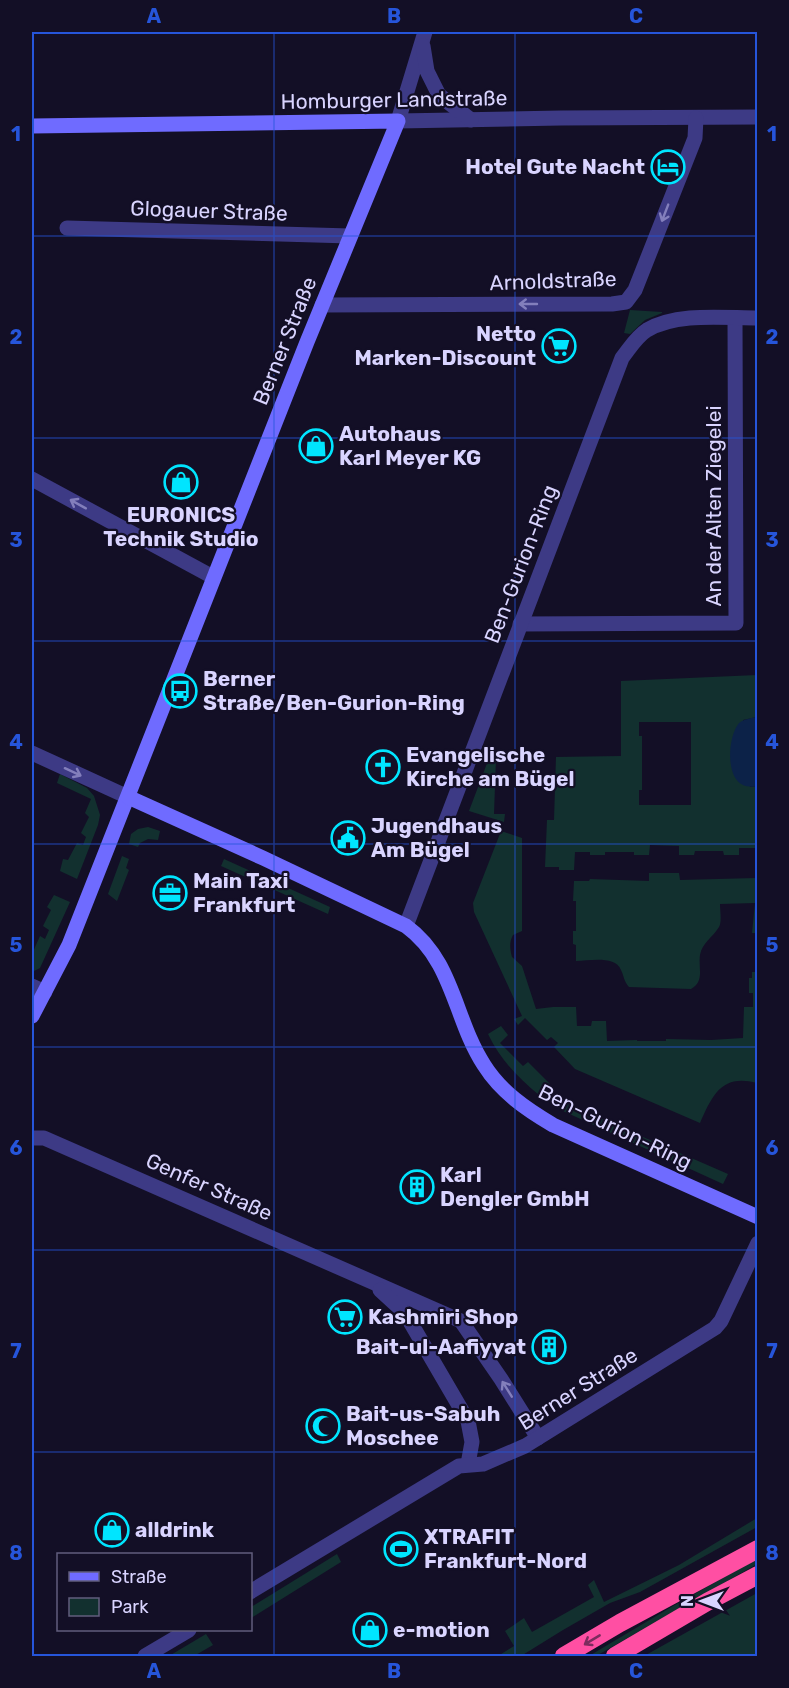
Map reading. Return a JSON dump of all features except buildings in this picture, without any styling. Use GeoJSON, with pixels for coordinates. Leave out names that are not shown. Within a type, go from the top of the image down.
{"type":"FeatureCollection","features":[{"type":"Feature","properties":{"kind":"highway"},"geometry":{"type":"LineString","coordinates":[[564,1656],[620,1623],[758,1549]]}},
{"type":"Feature","properties":{"kind":"highway"},"geometry":{"type":"LineString","coordinates":[[615,1656],[706,1602],[758,1575]]}},
{"type":"Feature","properties":{"kind":"street"},"geometry":{"type":"LineString","coordinates":[[424,37],[427,71],[439,95],[471,120]]}},
{"type":"Feature","properties":{"kind":"street"},"geometry":{"type":"LineString","coordinates":[[398,121],[424,37]]}},
{"type":"Feature","properties":{"kind":"street","name":"Homburger Landstraße"},"geometry":{"type":"LineString","coordinates":[[32,126],[758,117]]}},
{"type":"Feature","properties":{"kind":"street","name":"Arnoldstraße"},"geometry":{"type":"LineString","coordinates":[[322,305],[612,304],[626,302],[635,290],[695,138],[696,118]]}},
{"type":"Feature","properties":{"kind":"street","name":"Berner Straße"},"geometry":{"type":"LineString","coordinates":[[32,1016],[38,989],[69,945],[213,577],[398,121]]}},
{"type":"Feature","properties":{"kind":"street","name":"Glogauer Straße"},"geometry":{"type":"LineString","coordinates":[[67,228],[350,236]]}},
{"type":"Feature","properties":{"kind":"street","name":"An der Alten Ziegelei"},"geometry":{"type":"LineString","coordinates":[[520,624],[736,623],[735,318]]}},
{"type":"Feature","properties":{"kind":"street","name":"Ben-Gurion-Ring"},"geometry":{"type":"LineString","coordinates":[[406,926],[622,358],[646,331],[666,322],[686,319],[758,318]]}},
{"type":"Feature","properties":{"kind":"street"},"geometry":{"type":"LineString","coordinates":[[32,479],[213,577]]}},
{"type":"Feature","properties":{"kind":"street"},"geometry":{"type":"LineString","coordinates":[[32,753],[128,797]]}},
{"type":"Feature","properties":{"kind":"street","name":"Ben-Gurion-Ring"},"geometry":{"type":"LineString","coordinates":[[128,797],[406,926],[419,936],[445,972],[474,1048],[483,1065],[495,1081],[523,1107],[553,1125],[758,1217]]}},
{"type":"Feature","properties":{"kind":"street","name":"Genfer Straße"},"geometry":{"type":"LineString","coordinates":[[32,1138],[44,1138],[461,1321],[538,1438]]}},
{"type":"Feature","properties":{"kind":"street","name":"Berner Straße"},"geometry":{"type":"LineString","coordinates":[[252,1591],[459,1466],[483,1464],[525,1446],[715,1328],[721,1321],[758,1243]]}},
{"type":"Feature","properties":{"kind":"street","name":"Genfer Straße"},"geometry":{"type":"LineString","coordinates":[[369,1280],[405,1313],[468,1421],[472,1442],[468,1464]]}},
{"type":"Feature","properties":{"kind":"street"},"geometry":{"type":"LineString","coordinates":[[145,1656],[186,1631]]}},
{"type":"Feature","properties":{"kind":"green space"},"geometry":{"type":"Polygon","coordinates":[[[630,310],[662,313],[645,320],[630,334],[624,333],[630,310]]]}},
{"type":"Feature","properties":{"kind":"green space"},"geometry":{"type":"Polygon","coordinates":[[[757,675],[757,717],[743,720],[750,787],[757,786],[757,848],[739,848],[739,855],[724,855],[723,851],[695,851],[694,855],[679,855],[679,846],[650,845],[649,855],[634,855],[634,852],[605,852],[605,855],[590,855],[590,852],[575,852],[574,870],[545,867],[547,820],[554,820],[556,757],[621,756],[621,681],[757,675]],[[639,722],[639,736],[642,736],[642,790],[639,790],[639,805],[691,805],[691,722],[639,722]]]}},
{"type":"Feature","properties":{"kind":"green space"},"geometry":{"type":"Polygon","coordinates":[[[489,758],[496,758],[494,814],[505,814],[504,822],[469,811],[489,758]]]}},
{"type":"Feature","properties":{"kind":"green space"},"geometry":{"type":"Polygon","coordinates":[[[60,774],[87,788],[94,796],[100,815],[77,879],[60,871],[63,859],[68,860],[77,843],[83,845],[86,837],[81,833],[89,817],[85,813],[91,799],[57,783],[60,774]]]}},
{"type":"Feature","properties":{"kind":"green space"},"geometry":{"type":"Polygon","coordinates":[[[148,827],[160,831],[158,840],[148,839],[140,843],[138,847],[129,844],[131,834],[138,829],[148,827]]]}},
{"type":"Feature","properties":{"kind":"green space"},"geometry":{"type":"Polygon","coordinates":[[[501,831],[522,838],[522,931],[513,935],[510,948],[512,957],[522,966],[536,1009],[576,1007],[577,1026],[591,1026],[592,1021],[606,1021],[607,1041],[743,1038],[744,1007],[753,1007],[753,993],[749,993],[749,978],[752,978],[752,972],[757,972],[757,1083],[735,1081],[727,1084],[709,1103],[700,1123],[575,1069],[554,1047],[558,1043],[551,1037],[547,1040],[525,1018],[518,1025],[514,1019],[522,1016],[474,912],[473,903],[501,831]]]}},
{"type":"Feature","properties":{"kind":"green space"},"geometry":{"type":"Polygon","coordinates":[[[757,848],[757,933],[752,933],[755,903],[720,904],[720,925],[701,951],[698,982],[691,989],[629,987],[618,965],[613,962],[576,961],[576,945],[573,944],[573,931],[576,931],[574,881],[589,881],[590,879],[649,881],[649,873],[679,873],[680,880],[756,878],[757,848]]]}},
{"type":"Feature","properties":{"kind":"green space"},"geometry":{"type":"Polygon","coordinates":[[[122,856],[129,859],[126,868],[129,870],[117,901],[108,894],[122,856]]]}},
{"type":"Feature","properties":{"kind":"green space"},"geometry":{"type":"Polygon","coordinates":[[[224,859],[330,907],[328,914],[221,866],[224,859]]]}},
{"type":"Feature","properties":{"kind":"green space"},"geometry":{"type":"Polygon","coordinates":[[[54,895],[70,902],[40,968],[32,972],[32,954],[40,936],[45,939],[49,930],[43,926],[51,910],[47,907],[54,895]]]}},
{"type":"Feature","properties":{"kind":"green space"},"geometry":{"type":"Polygon","coordinates":[[[501,1026],[508,1035],[500,1043],[523,1066],[528,1062],[550,1084],[539,1095],[510,1067],[488,1034],[501,1026]]]}},
{"type":"Feature","properties":{"kind":"green space"},"geometry":{"type":"Polygon","coordinates":[[[558,1092],[556,1099],[728,1174],[723,1184],[563,1111],[550,1103],[558,1092]]]}},
{"type":"Feature","properties":{"kind":"green space"},"geometry":{"type":"Polygon","coordinates":[[[757,1518],[757,1527],[640,1592],[610,1603],[521,1656],[498,1656],[514,1646],[505,1631],[524,1618],[532,1632],[594,1597],[588,1585],[594,1580],[604,1602],[679,1565],[757,1518]]]}},
{"type":"Feature","properties":{"kind":"green space"},"geometry":{"type":"Polygon","coordinates":[[[337,1554],[341,1562],[252,1617],[252,1606],[337,1554]]]}},
{"type":"Feature","properties":{"kind":"green space"},"geometry":{"type":"Polygon","coordinates":[[[757,1559],[757,1564],[596,1656],[589,1656],[673,1606],[757,1559]]]}},
{"type":"Feature","properties":{"kind":"green space"},"geometry":{"type":"Polygon","coordinates":[[[757,1593],[757,1656],[644,1656],[757,1593]]]}},
{"type":"Feature","properties":{"kind":"green space"},"geometry":{"type":"Polygon","coordinates":[[[206,1634],[213,1645],[194,1656],[169,1656],[206,1634]]]}},
{"type":"Feature","properties":{"kind":"water"},"geometry":{"type":"Polygon","coordinates":[[[757,717],[757,786],[748,786],[737,781],[733,774],[730,756],[732,737],[739,723],[757,717]]]}},
{"type":"Feature","properties":{"kind":"place","name":"Hotel Gute Nacht"},"geometry":{"type":"Point","coordinates":[668,167]}},
{"type":"Feature","properties":{"kind":"place","name":"Netto Marken-Discount"},"geometry":{"type":"Point","coordinates":[559,346]}},
{"type":"Feature","properties":{"kind":"place","name":"Autohaus Karl Meyer KG"},"geometry":{"type":"Point","coordinates":[316,446]}},
{"type":"Feature","properties":{"kind":"place","name":"EURONICS Technik Studio"},"geometry":{"type":"Point","coordinates":[181,482]}},
{"type":"Feature","properties":{"kind":"place","name":"Berner Straße/Ben-Gurion-Ring"},"geometry":{"type":"Point","coordinates":[180,691]}},
{"type":"Feature","properties":{"kind":"place","name":"Evangelische Kirche am Bügel"},"geometry":{"type":"Point","coordinates":[383,767]}},
{"type":"Feature","properties":{"kind":"place","name":"Jugendhaus Am Bügel"},"geometry":{"type":"Point","coordinates":[348,838]}},
{"type":"Feature","properties":{"kind":"place","name":"Main Taxi Frankfurt"},"geometry":{"type":"Point","coordinates":[170,893]}},
{"type":"Feature","properties":{"kind":"place","name":"Karl Dengler GmbH"},"geometry":{"type":"Point","coordinates":[417,1187]}},
{"type":"Feature","properties":{"kind":"place","name":"Kashmiri Shop"},"geometry":{"type":"Point","coordinates":[345,1317]}},
{"type":"Feature","properties":{"kind":"place","name":"Bait-ul-Aafiyyat"},"geometry":{"type":"Point","coordinates":[549,1347]}},
{"type":"Feature","properties":{"kind":"place","name":"Bait-us-Sabuh Moschee"},"geometry":{"type":"Point","coordinates":[323,1426]}},
{"type":"Feature","properties":{"kind":"place","name":"alldrink"},"geometry":{"type":"Point","coordinates":[112,1530]}},
{"type":"Feature","properties":{"kind":"place","name":"XTRAFIT Frankfurt-Nord"},"geometry":{"type":"Point","coordinates":[401,1549]}},
{"type":"Feature","properties":{"kind":"place","name":"e-motion"},"geometry":{"type":"Point","coordinates":[370,1630]}}]}
